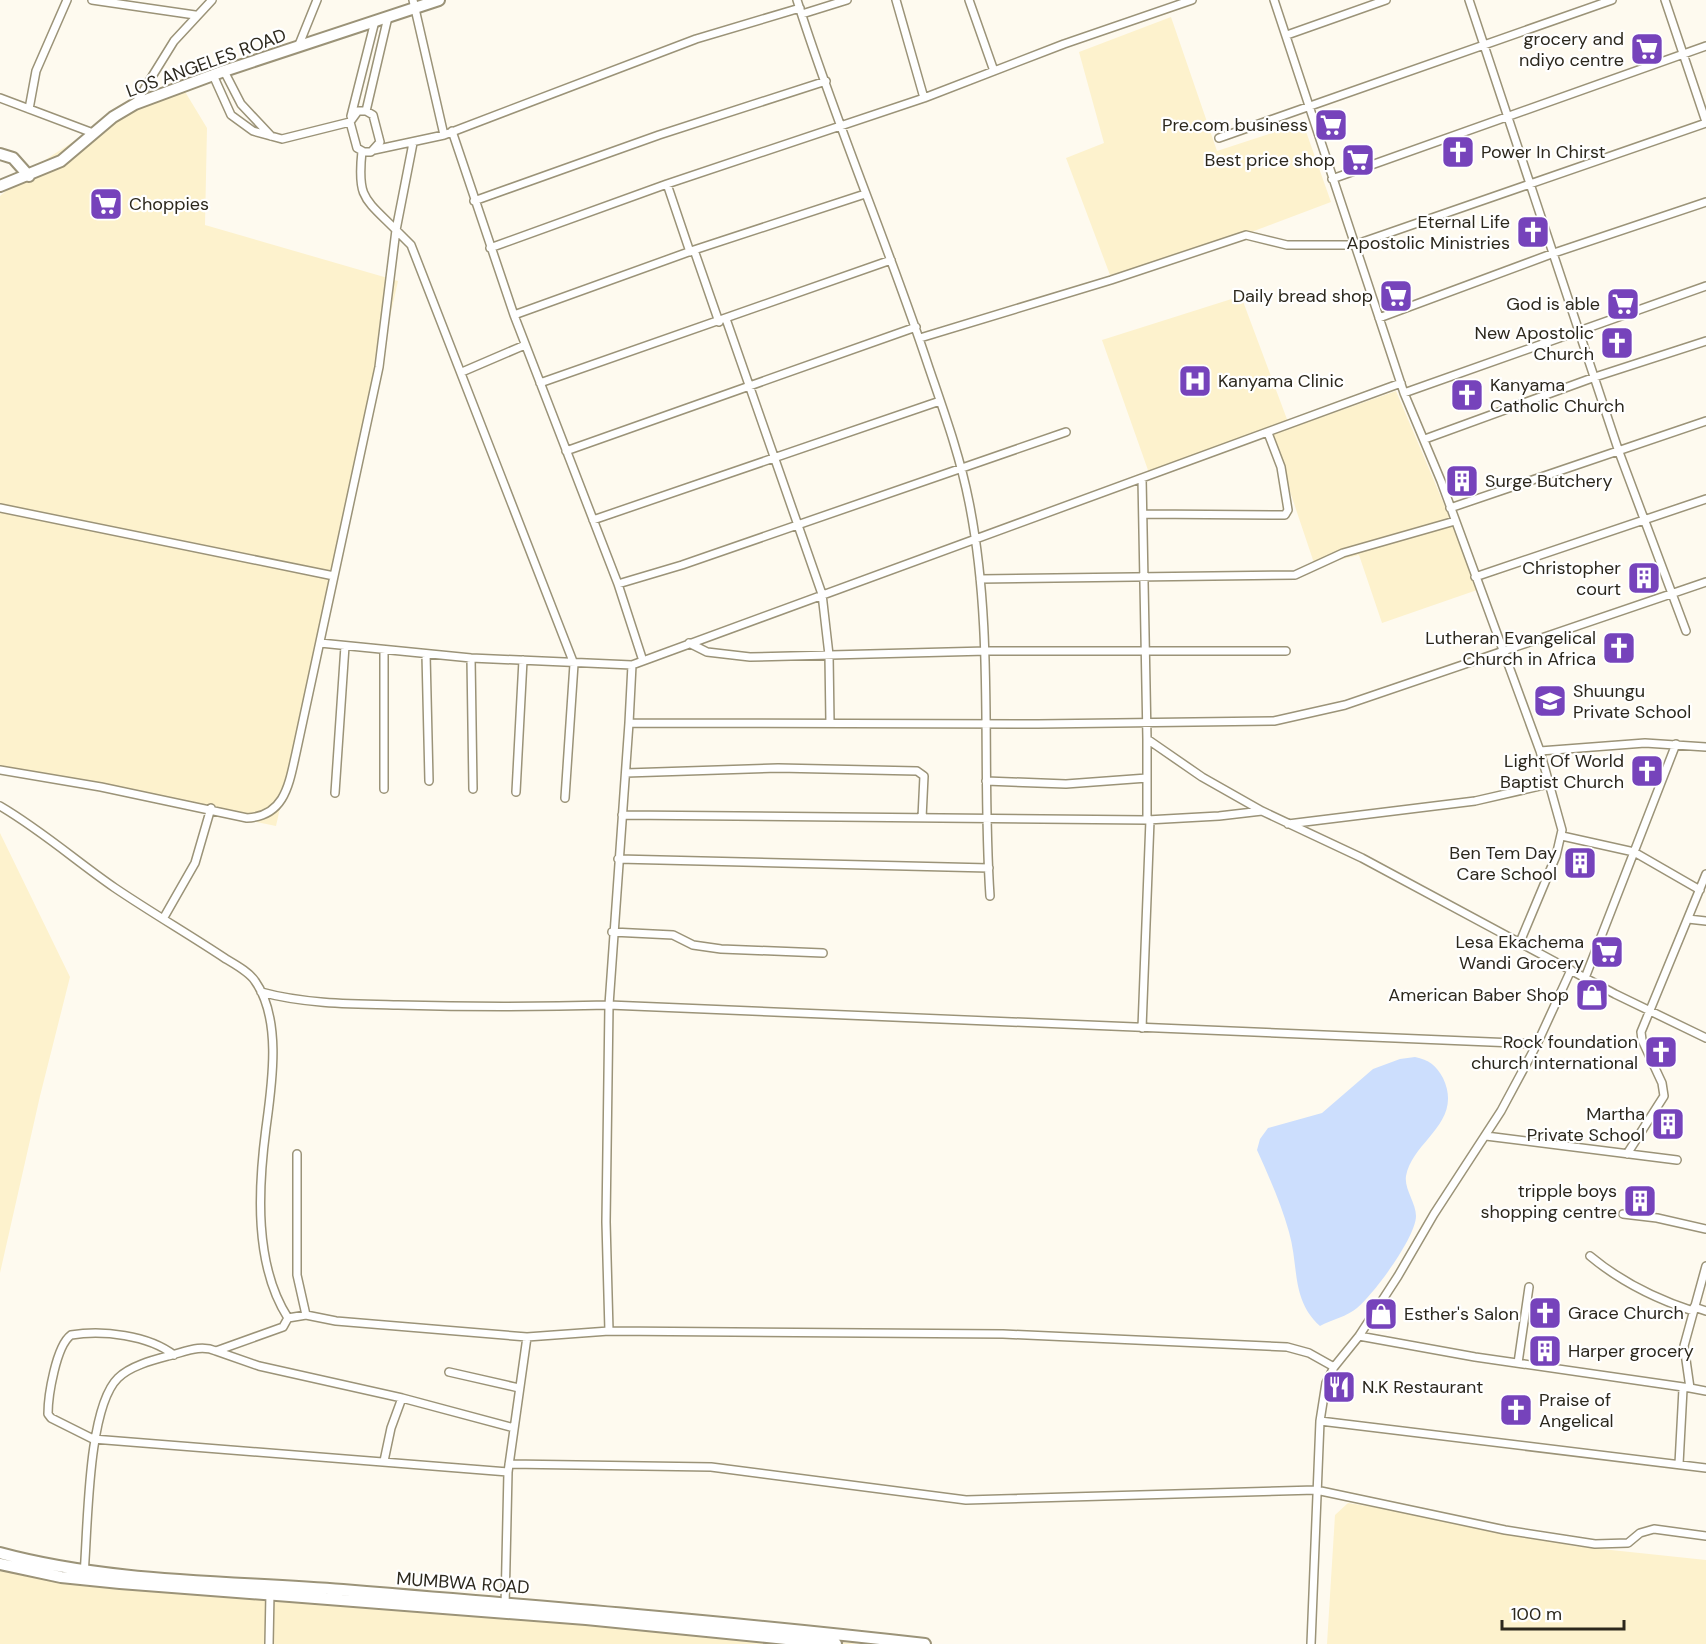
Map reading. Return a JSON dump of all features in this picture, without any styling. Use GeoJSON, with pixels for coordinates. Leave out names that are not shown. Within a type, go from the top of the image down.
{"type":"FeatureCollection","features":[{"type":"Feature","properties":{"kind":"main road","name":"LOS ANGELES ROAD"},"geometry":{"type":"LineString","coordinates":[[0,186],[29,176],[66,158],[93,133],[135,104],[218,73],[375,21],[413,4],[439,0]]}},
{"type":"Feature","properties":{"kind":"main road"},"geometry":{"type":"LineString","coordinates":[[0,154],[13,158],[29,176]]}},
{"type":"Feature","properties":{"kind":"main road","name":"MUMBWA ROAD"},"geometry":{"type":"LineString","coordinates":[[0,1553],[84,1575]]}},
{"type":"Feature","properties":{"kind":"main road","name":"MUMBWA ROAD"},"geometry":{"type":"LineString","coordinates":[[0,1564],[84,1575],[925,1644]]}},
{"type":"Feature","properties":{"kind":"main road","name":"MUMBWA ROAD"},"geometry":{"type":"LineString","coordinates":[[505,1608],[836,1644]]}},
{"type":"Feature","properties":{"kind":"street"},"geometry":{"type":"LineString","coordinates":[[29,109],[36,71],[67,0]]}},
{"type":"Feature","properties":{"kind":"street"},"geometry":{"type":"LineString","coordinates":[[92,0],[195,15]]}},
{"type":"Feature","properties":{"kind":"street"},"geometry":{"type":"LineString","coordinates":[[135,104],[160,61],[195,15],[212,0]]}},
{"type":"Feature","properties":{"kind":"street"},"geometry":{"type":"LineString","coordinates":[[298,47],[317,0]]}},
{"type":"Feature","properties":{"kind":"street"},"geometry":{"type":"LineString","coordinates":[[797,0],[865,194],[920,338],[962,468],[975,537],[987,651],[986,781],[990,896]]}},
{"type":"Feature","properties":{"kind":"street"},"geometry":{"type":"LineString","coordinates":[[375,21],[350,120],[357,148],[362,151],[393,147],[444,135],[696,39],[847,0]]}},
{"type":"Feature","properties":{"kind":"street"},"geometry":{"type":"LineString","coordinates":[[896,0],[924,98]]}},
{"type":"Feature","properties":{"kind":"street"},"geometry":{"type":"LineString","coordinates":[[969,0],[994,71]]}},
{"type":"Feature","properties":{"kind":"street"},"geometry":{"type":"LineString","coordinates":[[490,248],[667,184],[924,98],[1064,44],[1177,3],[1192,0]]}},
{"type":"Feature","properties":{"kind":"street"},"geometry":{"type":"LineString","coordinates":[[1274,0],[1404,393],[1425,439],[1540,751],[1549,784],[1562,836],[1544,888],[1520,942]]}},
{"type":"Feature","properties":{"kind":"street"},"geometry":{"type":"LineString","coordinates":[[1287,35],[1386,0]]}},
{"type":"Feature","properties":{"kind":"street"},"geometry":{"type":"LineString","coordinates":[[1469,0],[1581,331],[1619,452],[1686,631]]}},
{"type":"Feature","properties":{"kind":"street"},"geometry":{"type":"LineString","coordinates":[[1219,138],[1310,108],[1612,0]]}},
{"type":"Feature","properties":{"kind":"street"},"geometry":{"type":"LineString","coordinates":[[920,338],[1132,273],[1246,235],[1287,245],[1354,245],[1706,122],[1665,0]]}},
{"type":"Feature","properties":{"kind":"street"},"geometry":{"type":"LineString","coordinates":[[413,4],[444,135]]}},
{"type":"Feature","properties":{"kind":"street"},"geometry":{"type":"LineString","coordinates":[[366,111],[388,16]]}},
{"type":"Feature","properties":{"kind":"street"},"geometry":{"type":"LineString","coordinates":[[1332,179],[1706,46]]}},
{"type":"Feature","properties":{"kind":"street"},"geometry":{"type":"LineString","coordinates":[[218,73],[231,115],[253,131],[282,139],[350,120],[358,111],[366,111],[373,115],[380,142]]}},
{"type":"Feature","properties":{"kind":"street"},"geometry":{"type":"LineString","coordinates":[[218,73],[241,104],[272,136]]}},
{"type":"Feature","properties":{"kind":"street"},"geometry":{"type":"LineString","coordinates":[[474,201],[659,135],[826,81]]}},
{"type":"Feature","properties":{"kind":"street"},"geometry":{"type":"LineString","coordinates":[[0,98],[93,133]]}},
{"type":"Feature","properties":{"kind":"street"},"geometry":{"type":"LineString","coordinates":[[452,131],[514,315],[618,584],[643,661]]}},
{"type":"Feature","properties":{"kind":"street"},"geometry":{"type":"LineString","coordinates":[[380,142],[393,147]]}},
{"type":"Feature","properties":{"kind":"street"},"geometry":{"type":"LineString","coordinates":[[374,150],[380,142]]}},
{"type":"Feature","properties":{"kind":"street"},"geometry":{"type":"LineString","coordinates":[[0,770],[211,808],[247,818],[256,818],[273,810],[284,799],[379,367],[396,230],[413,143]]}},
{"type":"Feature","properties":{"kind":"street"},"geometry":{"type":"LineString","coordinates":[[362,151],[359,182],[363,193],[411,245],[462,372],[552,614],[574,664],[566,798]]}},
{"type":"Feature","properties":{"kind":"street"},"geometry":{"type":"LineString","coordinates":[[667,184],[692,251],[751,387],[822,594],[829,655],[830,723]]}},
{"type":"Feature","properties":{"kind":"street"},"geometry":{"type":"LineString","coordinates":[[514,315],[692,251],[865,194]]}},
{"type":"Feature","properties":{"kind":"street"},"geometry":{"type":"LineString","coordinates":[[1379,318],[1554,253],[1706,202]]}},
{"type":"Feature","properties":{"kind":"street"},"geometry":{"type":"LineString","coordinates":[[540,383],[891,260]]}},
{"type":"Feature","properties":{"kind":"street"},"geometry":{"type":"LineString","coordinates":[[1404,393],[1706,286]]}},
{"type":"Feature","properties":{"kind":"street"},"geometry":{"type":"LineString","coordinates":[[566,451],[916,327]]}},
{"type":"Feature","properties":{"kind":"street"},"geometry":{"type":"LineString","coordinates":[[1425,439],[1594,376],[1706,341]]}},
{"type":"Feature","properties":{"kind":"street"},"geometry":{"type":"LineString","coordinates":[[462,372],[525,345]]}},
{"type":"Feature","properties":{"kind":"street"},"geometry":{"type":"LineString","coordinates":[[320,643],[471,658],[632,665],[975,537],[1268,433],[1401,383]]}},
{"type":"Feature","properties":{"kind":"street"},"geometry":{"type":"LineString","coordinates":[[593,520],[940,401]]}},
{"type":"Feature","properties":{"kind":"street"},"geometry":{"type":"LineString","coordinates":[[1450,508],[1706,421]]}},
{"type":"Feature","properties":{"kind":"street"},"geometry":{"type":"LineString","coordinates":[[618,584],[800,525],[1066,432]]}},
{"type":"Feature","properties":{"kind":"street"},"geometry":{"type":"LineString","coordinates":[[1143,514],[1285,515],[1288,510],[1281,467],[1268,433]]}},
{"type":"Feature","properties":{"kind":"street"},"geometry":{"type":"LineString","coordinates":[[1142,478],[1148,820],[1142,1028]]}},
{"type":"Feature","properties":{"kind":"street"},"geometry":{"type":"LineString","coordinates":[[1475,576],[1646,521],[1706,499]]}},
{"type":"Feature","properties":{"kind":"street"},"geometry":{"type":"LineString","coordinates":[[0,508],[334,576]]}},
{"type":"Feature","properties":{"kind":"street"},"geometry":{"type":"LineString","coordinates":[[980,579],[1143,575],[1295,575],[1332,557],[1455,521]]}},
{"type":"Feature","properties":{"kind":"street"},"geometry":{"type":"LineString","coordinates":[[629,723],[987,724],[1261,722],[1290,719],[1345,705],[1706,582]]}},
{"type":"Feature","properties":{"kind":"street"},"geometry":{"type":"LineString","coordinates":[[689,643],[706,652],[750,657],[1145,649],[1286,651]]}},
{"type":"Feature","properties":{"kind":"street"},"geometry":{"type":"LineString","coordinates":[[334,794],[345,646]]}},
{"type":"Feature","properties":{"kind":"street"},"geometry":{"type":"LineString","coordinates":[[384,650],[384,789]]}},
{"type":"Feature","properties":{"kind":"street"},"geometry":{"type":"LineString","coordinates":[[426,654],[429,781]]}},
{"type":"Feature","properties":{"kind":"street"},"geometry":{"type":"LineString","coordinates":[[471,658],[473,789]]}},
{"type":"Feature","properties":{"kind":"street"},"geometry":{"type":"LineString","coordinates":[[516,792],[523,660]]}},
{"type":"Feature","properties":{"kind":"street"},"geometry":{"type":"LineString","coordinates":[[609,1331],[606,1222],[609,1005],[612,932],[626,773],[632,665]]}},
{"type":"Feature","properties":{"kind":"street"},"geometry":{"type":"LineString","coordinates":[[1147,739],[1202,777],[1262,811],[1362,858],[1585,978],[1706,1038]]}},
{"type":"Feature","properties":{"kind":"street"},"geometry":{"type":"LineString","coordinates":[[1540,751],[1676,744],[1706,747]]}},
{"type":"Feature","properties":{"kind":"street"},"geometry":{"type":"LineString","coordinates":[[1585,978],[1676,744]]}},
{"type":"Feature","properties":{"kind":"street"},"geometry":{"type":"LineString","coordinates":[[626,773],[778,768],[916,771],[924,776],[922,818]]}},
{"type":"Feature","properties":{"kind":"street"},"geometry":{"type":"LineString","coordinates":[[986,781],[1066,784],[1147,778]]}},
{"type":"Feature","properties":{"kind":"street"},"geometry":{"type":"LineString","coordinates":[[1288,824],[1475,801],[1549,784]]}},
{"type":"Feature","properties":{"kind":"street"},"geometry":{"type":"LineString","coordinates":[[0,806],[26,821],[83,865],[163,919],[251,975],[261,992],[274,1033],[272,1092],[263,1158],[263,1225],[269,1278],[276,1299],[288,1318]]}},
{"type":"Feature","properties":{"kind":"street"},"geometry":{"type":"LineString","coordinates":[[163,919],[195,863],[211,808]]}},
{"type":"Feature","properties":{"kind":"street"},"geometry":{"type":"LineString","coordinates":[[622,815],[1148,820],[1262,811]]}},
{"type":"Feature","properties":{"kind":"street"},"geometry":{"type":"LineString","coordinates":[[1562,836],[1634,852],[1701,890]]}},
{"type":"Feature","properties":{"kind":"street"},"geometry":{"type":"LineString","coordinates":[[618,859],[989,868]]}},
{"type":"Feature","properties":{"kind":"street"},"geometry":{"type":"LineString","coordinates":[[1627,1154],[1664,1096],[1662,1083],[1641,1036],[1706,874]]}},
{"type":"Feature","properties":{"kind":"street"},"geometry":{"type":"LineString","coordinates":[[1688,919],[1706,921]]}},
{"type":"Feature","properties":{"kind":"street"},"geometry":{"type":"LineString","coordinates":[[612,932],[673,935],[693,945],[731,950],[823,953]]}},
{"type":"Feature","properties":{"kind":"street"},"geometry":{"type":"LineString","coordinates":[[1311,1644],[1322,1394],[1334,1367],[1359,1336],[1434,1214],[1486,1136],[1537,1044],[1571,970]]}},
{"type":"Feature","properties":{"kind":"street"},"geometry":{"type":"LineString","coordinates":[[261,992],[287,999],[374,1004],[508,1008],[609,1005],[1537,1044]]}},
{"type":"Feature","properties":{"kind":"street"},"geometry":{"type":"LineString","coordinates":[[1486,1136],[1677,1160]]}},
{"type":"Feature","properties":{"kind":"street"},"geometry":{"type":"LineString","coordinates":[[297,1154],[297,1275],[306,1315]]}},
{"type":"Feature","properties":{"kind":"street"},"geometry":{"type":"LineString","coordinates":[[1623,1214],[1674,1220],[1706,1229]]}},
{"type":"Feature","properties":{"kind":"street"},"geometry":{"type":"LineString","coordinates":[[1590,1257],[1613,1274],[1663,1301],[1706,1311]]}},
{"type":"Feature","properties":{"kind":"street"},"geometry":{"type":"LineString","coordinates":[[1679,1464],[1686,1389],[1684,1346],[1706,1266]]}},
{"type":"Feature","properties":{"kind":"street"},"geometry":{"type":"LineString","coordinates":[[1518,1363],[1528,1287]]}},
{"type":"Feature","properties":{"kind":"street"},"geometry":{"type":"LineString","coordinates":[[288,1318],[306,1315],[336,1321],[527,1337],[609,1331],[881,1336],[1003,1334],[1287,1347],[1309,1353],[1334,1367]]}},
{"type":"Feature","properties":{"kind":"street"},"geometry":{"type":"LineString","coordinates":[[216,1351],[283,1327],[288,1318]]}},
{"type":"Feature","properties":{"kind":"street"},"geometry":{"type":"LineString","coordinates":[[174,1355],[165,1348],[117,1335],[82,1334],[66,1339],[52,1382],[48,1414],[51,1418],[93,1439],[508,1472]]}},
{"type":"Feature","properties":{"kind":"street"},"geometry":{"type":"LineString","coordinates":[[1359,1336],[1706,1391]]}},
{"type":"Feature","properties":{"kind":"street"},"geometry":{"type":"LineString","coordinates":[[505,1608],[508,1472],[527,1337]]}},
{"type":"Feature","properties":{"kind":"street"},"geometry":{"type":"LineString","coordinates":[[84,1575],[93,1439],[107,1396],[118,1378],[151,1360],[206,1346],[259,1366],[402,1398],[514,1428]]}},
{"type":"Feature","properties":{"kind":"street"},"geometry":{"type":"LineString","coordinates":[[449,1372],[519,1388]]}},
{"type":"Feature","properties":{"kind":"street"},"geometry":{"type":"LineString","coordinates":[[384,1461],[389,1435],[402,1398]]}},
{"type":"Feature","properties":{"kind":"street"},"geometry":{"type":"LineString","coordinates":[[1320,1421],[1706,1468]]}},
{"type":"Feature","properties":{"kind":"street"},"geometry":{"type":"LineString","coordinates":[[509,1464],[711,1467],[966,1500],[1316,1490],[1505,1530],[1595,1544],[1628,1543],[1640,1533],[1654,1528],[1706,1536]]}},
{"type":"Feature","properties":{"kind":"street"},"geometry":{"type":"LineString","coordinates":[[269,1644],[270,1590]]}},
{"type":"Feature","properties":{"kind":"shaded area"},"geometry":{"type":"Polygon","coordinates":[[[1171,17],[1217,151],[1303,123],[1331,202],[1246,234],[1110,275],[1066,158],[1104,143],[1079,52],[1171,17]]]}},
{"type":"Feature","properties":{"kind":"shaded area"},"geometry":{"type":"Polygon","coordinates":[[[184,90],[207,128],[205,225],[398,281],[276,826],[0,769],[0,196],[36,166],[111,117],[184,90]]]}},
{"type":"Feature","properties":{"kind":"shaded area","name":"Kanyama Clinic"},"geometry":{"type":"Polygon","coordinates":[[[1241,296],[1288,422],[1149,473],[1102,340],[1241,296]]]}},
{"type":"Feature","properties":{"kind":"shaded area"},"geometry":{"type":"Polygon","coordinates":[[[1396,391],[1480,589],[1382,623],[1359,555],[1315,566],[1271,435],[1396,391]]]}},
{"type":"Feature","properties":{"kind":"shaded area"},"geometry":{"type":"Polygon","coordinates":[[[0,833],[70,977],[40,1096],[0,1273],[0,833]]]}},
{"type":"Feature","properties":{"kind":"shaded area"},"geometry":{"type":"Polygon","coordinates":[[[1348,1503],[1484,1525],[1573,1546],[1706,1560],[1706,1644],[1327,1644],[1335,1515],[1348,1503]]]}},
{"type":"Feature","properties":{"kind":"shaded area"},"geometry":{"type":"Polygon","coordinates":[[[0,1550],[92,1572],[862,1644],[0,1644],[0,1550]]]}},
{"type":"Feature","properties":{"kind":"water"},"geometry":{"type":"Polygon","coordinates":[[[1415,1057],[1432,1064],[1438,1070],[1448,1094],[1447,1107],[1442,1119],[1410,1163],[1406,1176],[1416,1216],[1414,1225],[1393,1265],[1364,1301],[1349,1313],[1320,1326],[1304,1305],[1300,1294],[1286,1221],[1257,1150],[1260,1139],[1268,1128],[1322,1113],[1373,1069],[1400,1059],[1415,1057]]]}},
{"type":"Feature","properties":{"kind":"place","name":"grocery and ndiyo centre"},"geometry":{"type":"Point","coordinates":[1647,49]}},
{"type":"Feature","properties":{"kind":"place","name":"Pre.com business"},"geometry":{"type":"Point","coordinates":[1331,125]}},
{"type":"Feature","properties":{"kind":"place","name":"Power In Chirst"},"geometry":{"type":"Point","coordinates":[1458,152]}},
{"type":"Feature","properties":{"kind":"place","name":"Best price shop"},"geometry":{"type":"Point","coordinates":[1358,160]}},
{"type":"Feature","properties":{"kind":"place","name":"Choppies"},"geometry":{"type":"Point","coordinates":[106,204]}},
{"type":"Feature","properties":{"kind":"place","name":"Eternal Life Apostolic Ministries"},"geometry":{"type":"Point","coordinates":[1533,232]}},
{"type":"Feature","properties":{"kind":"place","name":"Daily bread shop"},"geometry":{"type":"Point","coordinates":[1396,296]}},
{"type":"Feature","properties":{"kind":"place","name":"God is able"},"geometry":{"type":"Point","coordinates":[1623,304]}},
{"type":"Feature","properties":{"kind":"place","name":"New Apostolic Church"},"geometry":{"type":"Point","coordinates":[1617,343]}},
{"type":"Feature","properties":{"kind":"place","name":"Kanyama Clinic"},"geometry":{"type":"Point","coordinates":[1195,381]}},
{"type":"Feature","properties":{"kind":"place","name":"Kanyama Catholic Church"},"geometry":{"type":"Point","coordinates":[1467,395]}},
{"type":"Feature","properties":{"kind":"place","name":"Surge Butchery"},"geometry":{"type":"Point","coordinates":[1462,481]}},
{"type":"Feature","properties":{"kind":"place","name":"Christopher court"},"geometry":{"type":"Point","coordinates":[1644,578]}},
{"type":"Feature","properties":{"kind":"place","name":"Lutheran Evangelical Church in Africa"},"geometry":{"type":"Point","coordinates":[1619,648]}},
{"type":"Feature","properties":{"kind":"place","name":"Shuungu Private School"},"geometry":{"type":"Point","coordinates":[1550,701]}},
{"type":"Feature","properties":{"kind":"place","name":"Light Of World Baptist Church"},"geometry":{"type":"Point","coordinates":[1647,771]}},
{"type":"Feature","properties":{"kind":"place","name":"Ben Tem Day Care School"},"geometry":{"type":"Point","coordinates":[1580,863]}},
{"type":"Feature","properties":{"kind":"place","name":"Lesa Ekachema Wandi Grocery"},"geometry":{"type":"Point","coordinates":[1607,952]}},
{"type":"Feature","properties":{"kind":"place","name":"American Baber Shop"},"geometry":{"type":"Point","coordinates":[1592,995]}},
{"type":"Feature","properties":{"kind":"place","name":"Rock foundation church international"},"geometry":{"type":"Point","coordinates":[1661,1052]}},
{"type":"Feature","properties":{"kind":"place","name":"Martha Private School"},"geometry":{"type":"Point","coordinates":[1668,1124]}},
{"type":"Feature","properties":{"kind":"place","name":"tripple boys shopping centre"},"geometry":{"type":"Point","coordinates":[1640,1201]}},
{"type":"Feature","properties":{"kind":"place","name":"Grace Church"},"geometry":{"type":"Point","coordinates":[1545,1313]}},
{"type":"Feature","properties":{"kind":"place","name":"Esther's Salon"},"geometry":{"type":"Point","coordinates":[1381,1314]}},
{"type":"Feature","properties":{"kind":"place","name":"Harper grocery"},"geometry":{"type":"Point","coordinates":[1545,1351]}},
{"type":"Feature","properties":{"kind":"place","name":"N.K Restaurant"},"geometry":{"type":"Point","coordinates":[1339,1387]}},
{"type":"Feature","properties":{"kind":"place","name":"Praise of Angelical"},"geometry":{"type":"Point","coordinates":[1516,1410]}}]}
